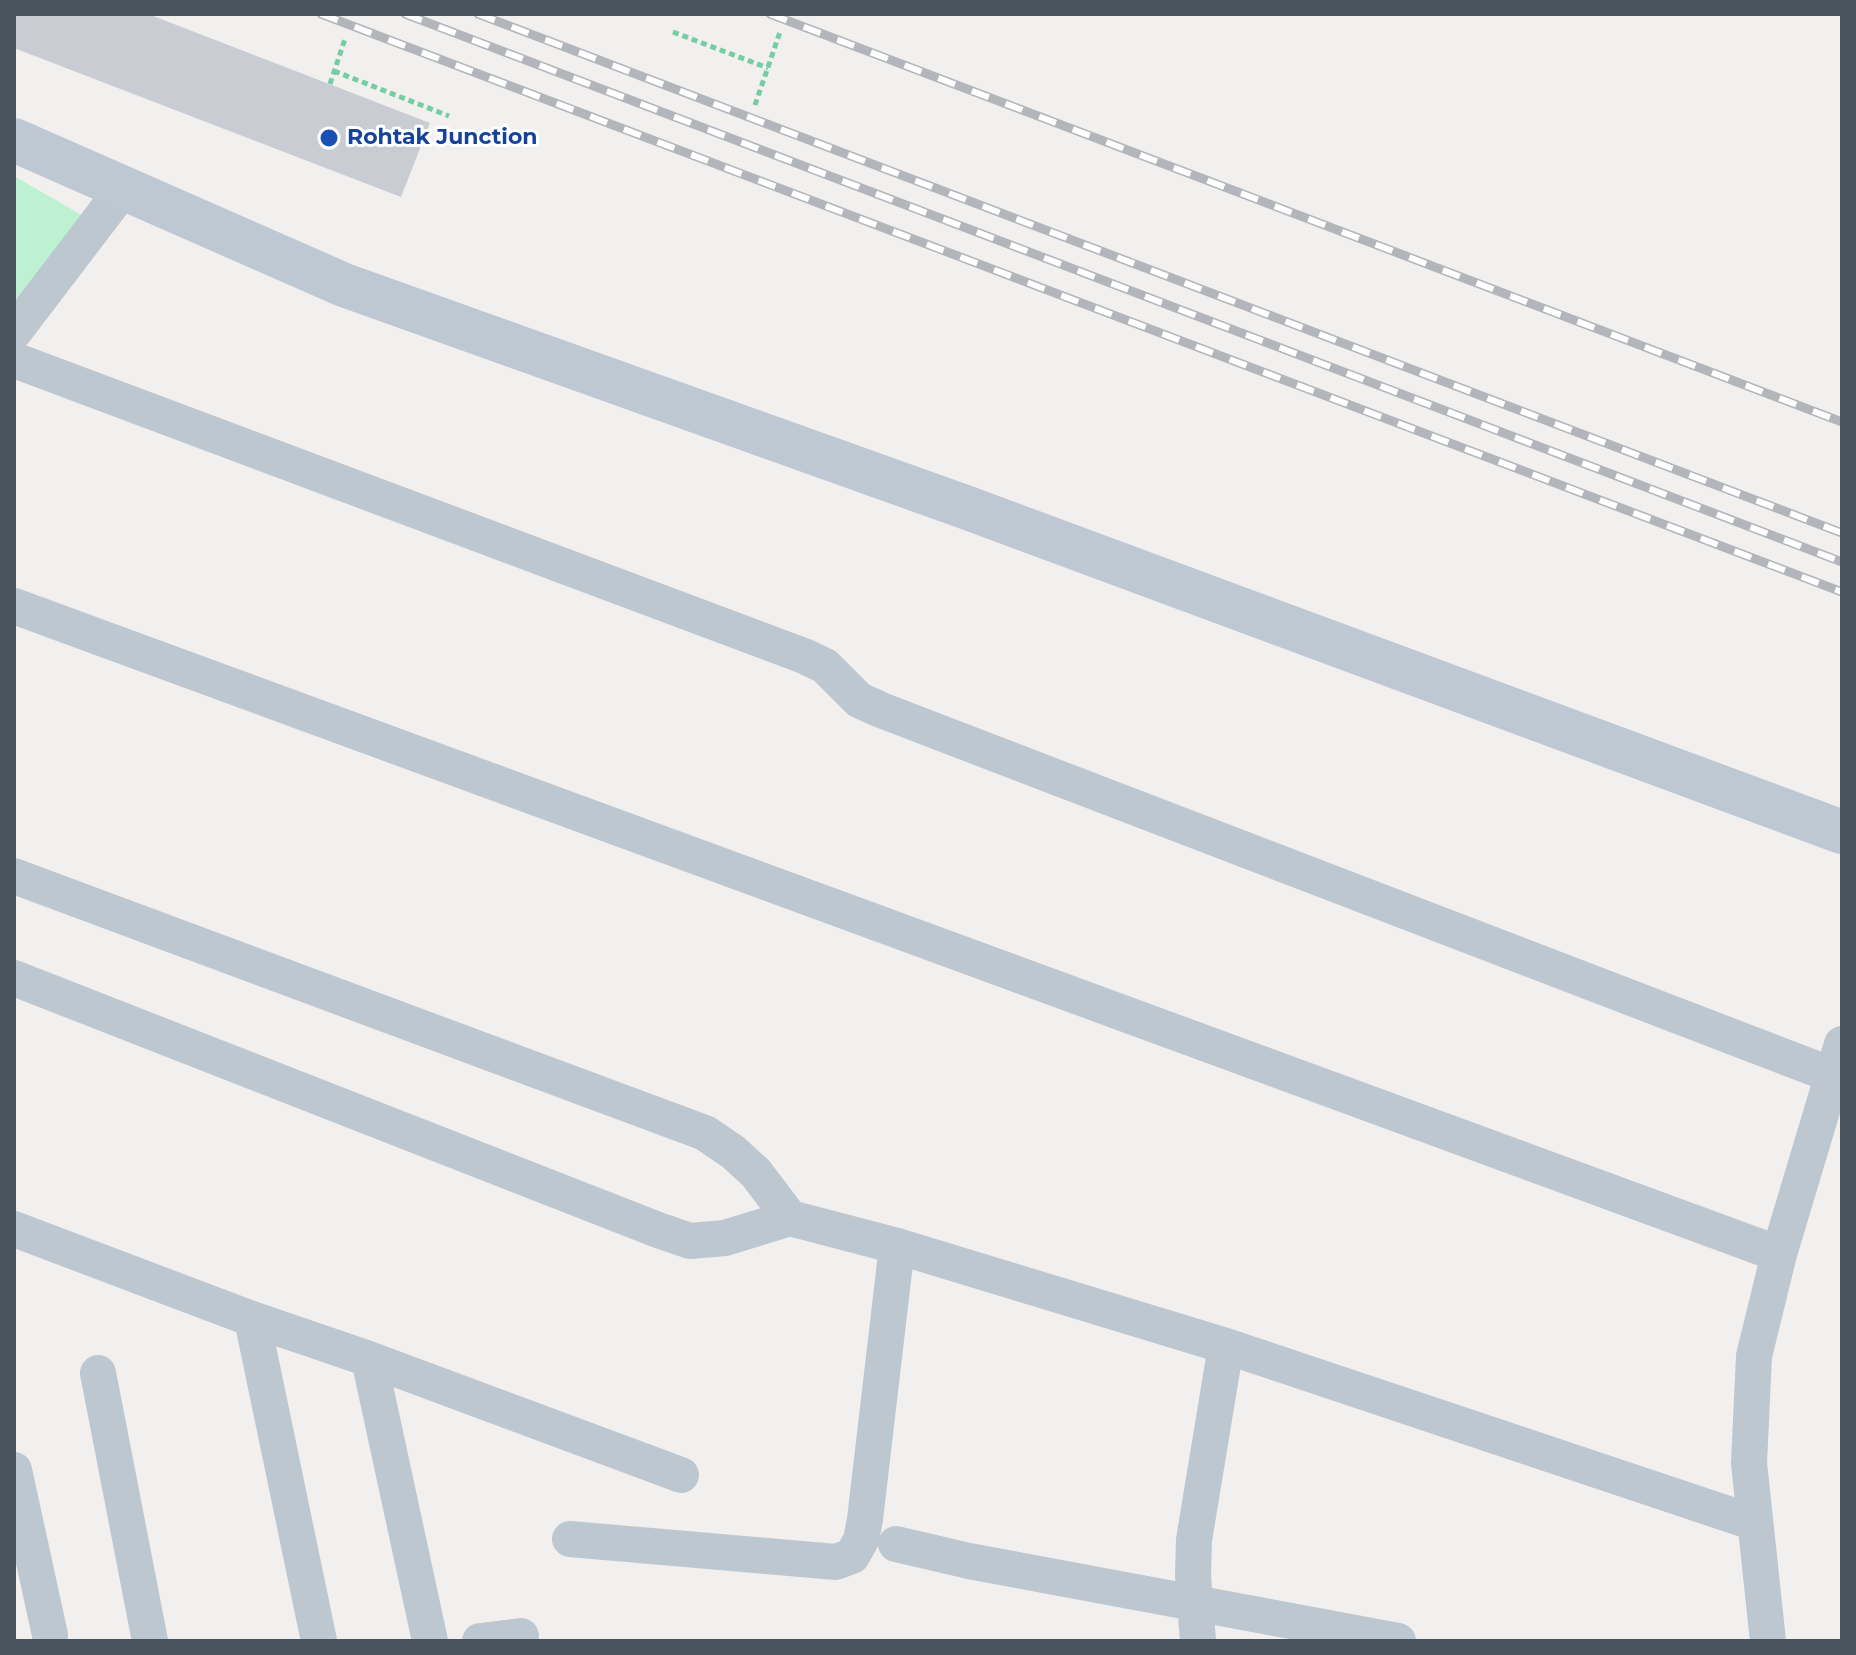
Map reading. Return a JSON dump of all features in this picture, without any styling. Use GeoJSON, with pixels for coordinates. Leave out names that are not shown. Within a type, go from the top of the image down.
{"type":"FeatureCollection","features":[{"type":"Feature","properties":{"kind":"street"},"geometry":{"type":"LineString","coordinates":[[14,140],[344,285],[965,507],[1842,832]]}},
{"type":"Feature","properties":{"kind":"street"},"geometry":{"type":"LineString","coordinates":[[14,332],[123,189]]}},
{"type":"Feature","properties":{"kind":"street"},"geometry":{"type":"LineString","coordinates":[[14,360],[804,656],[825,666],[859,700],[881,710],[1837,1059],[1779,1254],[1754,1356],[1749,1463],[1768,1641]]}},
{"type":"Feature","properties":{"kind":"street"},"geometry":{"type":"LineString","coordinates":[[14,606],[1779,1254]]}},
{"type":"Feature","properties":{"kind":"street"},"geometry":{"type":"LineString","coordinates":[[14,876],[705,1133],[756,1173],[790,1218]]}},
{"type":"Feature","properties":{"kind":"street"},"geometry":{"type":"LineString","coordinates":[[14,978],[690,1241],[725,1238],[790,1218],[897,1246],[1226,1346],[1755,1523]]}},
{"type":"Feature","properties":{"kind":"street"},"geometry":{"type":"LineString","coordinates":[[14,1229],[681,1475]]}},
{"type":"Feature","properties":{"kind":"street"},"geometry":{"type":"LineString","coordinates":[[570,1539],[836,1562],[852,1556],[861,1540],[865,1519],[897,1246]]}},
{"type":"Feature","properties":{"kind":"street"},"geometry":{"type":"LineString","coordinates":[[252,1319],[319,1641]]}},
{"type":"Feature","properties":{"kind":"street"},"geometry":{"type":"LineString","coordinates":[[1198,1641],[1193,1576],[1194,1540],[1226,1346]]}},
{"type":"Feature","properties":{"kind":"street"},"geometry":{"type":"LineString","coordinates":[[369,1359],[430,1641]]}},
{"type":"Feature","properties":{"kind":"street"},"geometry":{"type":"LineString","coordinates":[[98,1373],[150,1641]]}},
{"type":"Feature","properties":{"kind":"street"},"geometry":{"type":"LineString","coordinates":[[14,1470],[42,1639]]}},
{"type":"Feature","properties":{"kind":"street"},"geometry":{"type":"LineString","coordinates":[[896,1544],[969,1561],[1398,1641]]}},
{"type":"Feature","properties":{"kind":"street"},"geometry":{"type":"LineString","coordinates":[[480,1641],[521,1636]]}},
{"type":"Feature","properties":{"kind":"path"},"geometry":{"type":"LineString","coordinates":[[673,32],[768,68]]}},
{"type":"Feature","properties":{"kind":"path"},"geometry":{"type":"LineString","coordinates":[[755,105],[780,32]]}},
{"type":"Feature","properties":{"kind":"path"},"geometry":{"type":"LineString","coordinates":[[330,84],[345,39]]}},
{"type":"Feature","properties":{"kind":"path"},"geometry":{"type":"LineString","coordinates":[[334,71],[449,116]]}},
{"type":"Feature","properties":{"kind":"green space"},"geometry":{"type":"Polygon","coordinates":[[[14,176],[85,217],[14,302],[14,176]]]}},
{"type":"Feature","properties":{"kind":"building"},"geometry":{"type":"Polygon","coordinates":[[[14,14],[148,14],[430,123],[401,197],[14,48],[14,14]]]}},
{"type":"Feature","properties":{"kind":"railway"},"geometry":{"type":"LineString","coordinates":[[321,14],[1842,592]]}},
{"type":"Feature","properties":{"kind":"railway"},"geometry":{"type":"LineString","coordinates":[[405,14],[1842,562]]}},
{"type":"Feature","properties":{"kind":"railway"},"geometry":{"type":"LineString","coordinates":[[478,14],[1842,533]]}},
{"type":"Feature","properties":{"kind":"railway"},"geometry":{"type":"LineString","coordinates":[[770,14],[1842,422]]}},
{"type":"Feature","properties":{"kind":"place","name":"Rohtak Junction"},"geometry":{"type":"Point","coordinates":[329,138]}}]}
